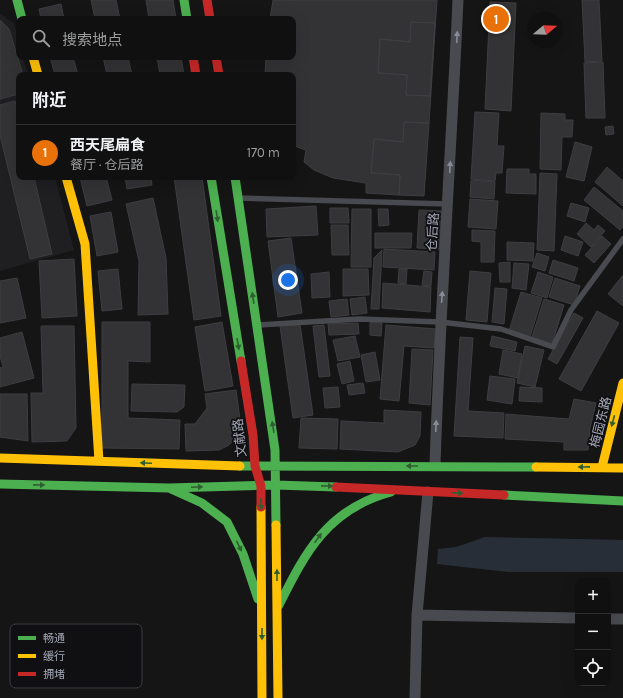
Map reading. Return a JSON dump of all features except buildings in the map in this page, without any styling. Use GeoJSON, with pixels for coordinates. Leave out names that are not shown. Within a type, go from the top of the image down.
{"type":"FeatureCollection","features":[{"type":"Feature","properties":{"kind":"main road"},"geometry":{"type":"LineString","coordinates":[[17,0],[21,16]]}},
{"type":"Feature","properties":{"kind":"main road"},"geometry":{"type":"LineString","coordinates":[[184,0],[187,16]]}},
{"type":"Feature","properties":{"kind":"main road"},"geometry":{"type":"LineString","coordinates":[[207,0],[210,16]]}},
{"type":"Feature","properties":{"kind":"main road"},"geometry":{"type":"LineString","coordinates":[[34,60],[37,72]]}},
{"type":"Feature","properties":{"kind":"main road"},"geometry":{"type":"LineString","coordinates":[[194,60],[196,72]]}},
{"type":"Feature","properties":{"kind":"main road"},"geometry":{"type":"LineString","coordinates":[[216,60],[218,72]]}},
{"type":"Feature","properties":{"kind":"main road"},"geometry":{"type":"LineString","coordinates":[[67,180],[85,244],[98,461]]}},
{"type":"Feature","properties":{"kind":"main road","name":"文献路"},"geometry":{"type":"LineString","coordinates":[[211,180],[253,435],[255,466],[261,486],[262,698]]}},
{"type":"Feature","properties":{"kind":"main road"},"geometry":{"type":"LineString","coordinates":[[235,180],[274,435],[276,466],[278,698]]}},
{"type":"Feature","properties":{"kind":"main road","name":"梅园东路"},"geometry":{"type":"LineString","coordinates":[[602,467],[623,383]]}},
{"type":"Feature","properties":{"kind":"main road"},"geometry":{"type":"LineString","coordinates":[[0,458],[255,466],[623,468]]}},
{"type":"Feature","properties":{"kind":"main road"},"geometry":{"type":"LineString","coordinates":[[0,484],[169,488],[276,485],[623,501]]}},
{"type":"Feature","properties":{"kind":"main road"},"geometry":{"type":"LineString","coordinates":[[169,488],[202,503],[227,522],[243,554],[262,610]]}},
{"type":"Feature","properties":{"kind":"main road"},"geometry":{"type":"LineString","coordinates":[[278,607],[301,562],[325,528],[352,508],[376,496],[398,490]]}},
{"type":"Feature","properties":{"kind":"street","name":"仓后路"},"geometry":{"type":"LineString","coordinates":[[435,466],[440,322],[448,204],[458,0]]}},
{"type":"Feature","properties":{"kind":"street"},"geometry":{"type":"LineString","coordinates":[[415,698],[417,614],[428,492]]}},
{"type":"Feature","properties":{"kind":"street"},"geometry":{"type":"LineString","coordinates":[[417,614],[575,618]]}},
{"type":"Feature","properties":{"kind":"street"},"geometry":{"type":"LineString","coordinates":[[611,619],[623,619]]}},
{"type":"Feature","properties":{"kind":"lane"},"geometry":{"type":"LineString","coordinates":[[238,198],[448,204]]}},
{"type":"Feature","properties":{"kind":"lane"},"geometry":{"type":"LineString","coordinates":[[257,326],[359,319],[440,322],[500,329],[553,347],[571,310],[623,239]]}},
{"type":"Feature","properties":{"kind":"shaded area"},"geometry":{"type":"Polygon","coordinates":[[[0,14],[14,23],[16,31],[16,60],[24,60],[27,72],[16,72],[16,180],[56,180],[74,250],[0,271],[0,14]]]}},
{"type":"Feature","properties":{"kind":"shaded area"},"geometry":{"type":"Polygon","coordinates":[[[485,537],[623,540],[623,572],[508,572],[437,564],[438,549],[456,547],[485,537]]]}},
{"type":"Feature","properties":{"kind":"traffic: fast"},"geometry":{"type":"LineString","coordinates":[[17,0],[21,16]]}},
{"type":"Feature","properties":{"kind":"traffic: fast"},"geometry":{"type":"LineString","coordinates":[[184,0],[187,16]]}},
{"type":"Feature","properties":{"kind":"traffic: fast"},"geometry":{"type":"LineString","coordinates":[[211,180],[241,361]]}},
{"type":"Feature","properties":{"kind":"traffic: fast"},"geometry":{"type":"LineString","coordinates":[[235,180],[275,450],[276,525]]}},
{"type":"Feature","properties":{"kind":"traffic: fast"},"geometry":{"type":"LineString","coordinates":[[240,466],[536,467]]}},
{"type":"Feature","properties":{"kind":"traffic: fast"},"geometry":{"type":"LineString","coordinates":[[0,484],[169,488],[276,485],[336,487]]}},
{"type":"Feature","properties":{"kind":"traffic: fast"},"geometry":{"type":"LineString","coordinates":[[171,489],[202,503],[227,522],[243,554],[258,599]]}},
{"type":"Feature","properties":{"kind":"traffic: fast"},"geometry":{"type":"LineString","coordinates":[[279,605],[299,567],[310,550],[335,521],[351,509],[369,500],[391,492]]}},
{"type":"Feature","properties":{"kind":"traffic: fast"},"geometry":{"type":"LineString","coordinates":[[504,495],[623,501]]}},
{"type":"Feature","properties":{"kind":"traffic: slow"},"geometry":{"type":"LineString","coordinates":[[34,60],[37,72]]}},
{"type":"Feature","properties":{"kind":"traffic: slow"},"geometry":{"type":"LineString","coordinates":[[67,180],[85,244],[99,461]]}},
{"type":"Feature","properties":{"kind":"traffic: slow"},"geometry":{"type":"LineString","coordinates":[[602,467],[623,383]]}},
{"type":"Feature","properties":{"kind":"traffic: slow"},"geometry":{"type":"LineString","coordinates":[[0,458],[240,466]]}},
{"type":"Feature","properties":{"kind":"traffic: slow"},"geometry":{"type":"LineString","coordinates":[[536,467],[623,468]]}},
{"type":"Feature","properties":{"kind":"traffic: slow"},"geometry":{"type":"LineString","coordinates":[[261,507],[262,698]]}},
{"type":"Feature","properties":{"kind":"traffic: slow"},"geometry":{"type":"LineString","coordinates":[[276,525],[278,698]]}},
{"type":"Feature","properties":{"kind":"traffic: jam"},"geometry":{"type":"LineString","coordinates":[[207,0],[210,16]]}},
{"type":"Feature","properties":{"kind":"traffic: jam"},"geometry":{"type":"LineString","coordinates":[[194,60],[196,72]]}},
{"type":"Feature","properties":{"kind":"traffic: jam"},"geometry":{"type":"LineString","coordinates":[[216,60],[218,72]]}},
{"type":"Feature","properties":{"kind":"traffic: jam"},"geometry":{"type":"LineString","coordinates":[[241,361],[253,435],[255,466],[261,486],[261,507]]}},
{"type":"Feature","properties":{"kind":"traffic: jam"},"geometry":{"type":"LineString","coordinates":[[336,487],[504,495]]}},
{"type":"Feature","properties":{"kind":"place","name":"西天尾扁食"},"geometry":{"type":"Point","coordinates":[496,19]}}]}
